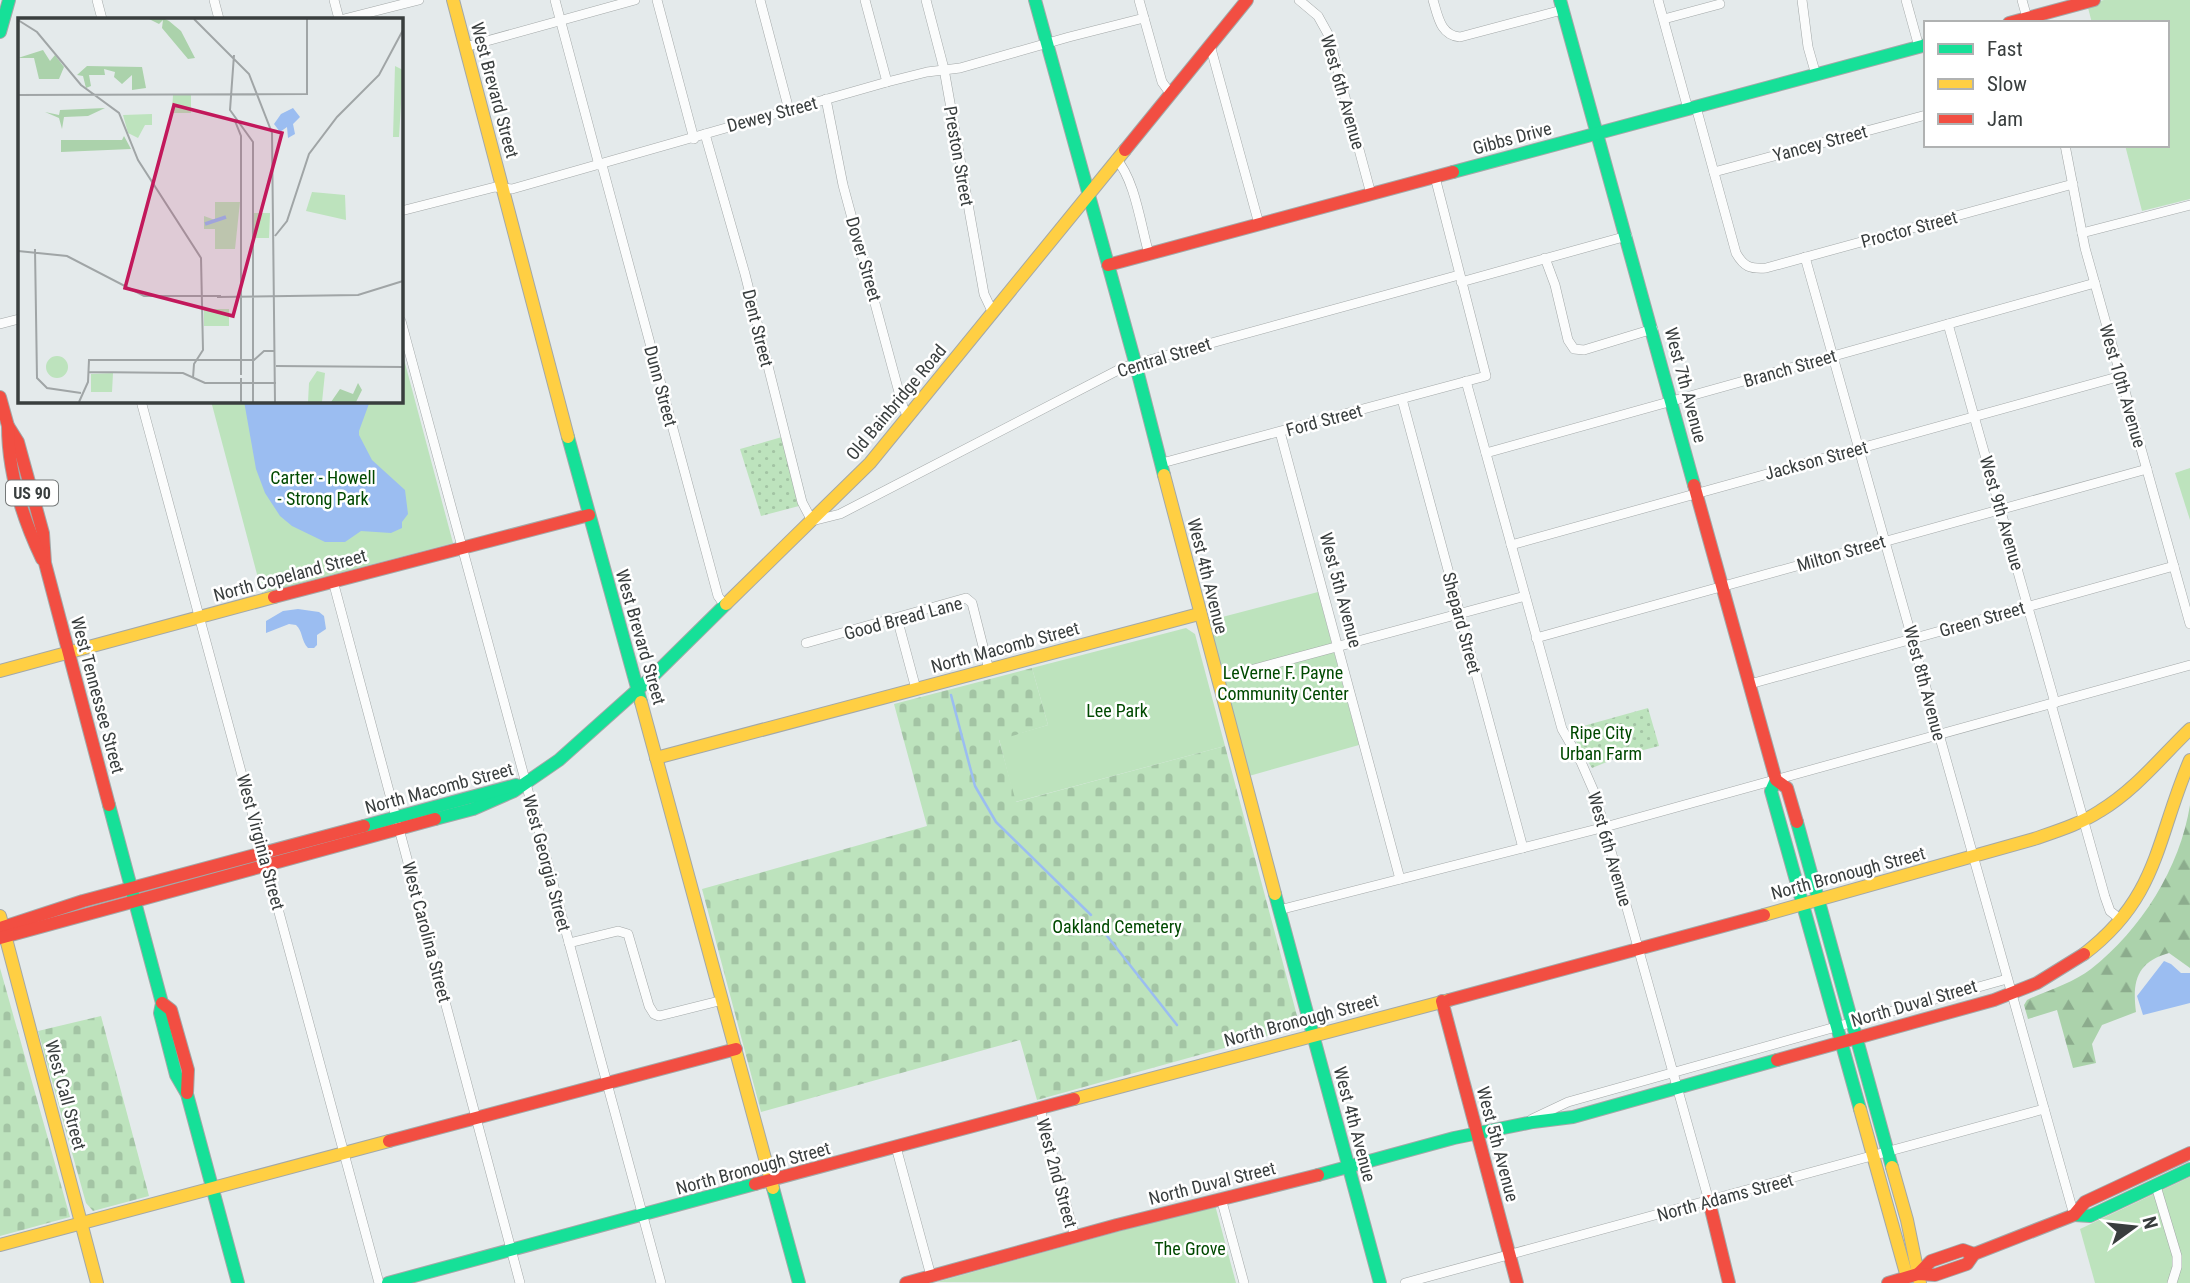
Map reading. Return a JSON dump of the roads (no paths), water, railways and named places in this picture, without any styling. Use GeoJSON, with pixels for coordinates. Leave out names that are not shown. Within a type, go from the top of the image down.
{"type":"FeatureCollection","features":[{"type":"Feature","properties":{"kind":"street"},"geometry":{"type":"LineString","coordinates":[[0,32],[9,0]]}},
{"type":"Feature","properties":{"kind":"street"},"geometry":{"type":"LineString","coordinates":[[97,0],[102,18]]}},
{"type":"Feature","properties":{"kind":"street"},"geometry":{"type":"LineString","coordinates":[[214,0],[219,18]]}},
{"type":"Feature","properties":{"kind":"street"},"geometry":{"type":"LineString","coordinates":[[334,0],[341,18]]}},
{"type":"Feature","properties":{"kind":"street"},"geometry":{"type":"LineString","coordinates":[[345,18],[419,0]]}},
{"type":"Feature","properties":{"kind":"street","name":"West Brevard Street"},"geometry":{"type":"LineString","coordinates":[[453,0],[589,515],[799,1283]]}},
{"type":"Feature","properties":{"kind":"street","name":"Dunn Street"},"geometry":{"type":"LineString","coordinates":[[555,0],[719,596],[725,606]]}},
{"type":"Feature","properties":{"kind":"street"},"geometry":{"type":"LineString","coordinates":[[466,47],[635,0]]}},
{"type":"Feature","properties":{"kind":"street"},"geometry":{"type":"LineString","coordinates":[[657,0],[694,139]]}},
{"type":"Feature","properties":{"kind":"street"},"geometry":{"type":"LineString","coordinates":[[760,0],[789,110]]}},
{"type":"Feature","properties":{"kind":"street"},"geometry":{"type":"LineString","coordinates":[[865,0],[887,82]]}},
{"type":"Feature","properties":{"kind":"street","name":"Preston Street"},"geometry":{"type":"LineString","coordinates":[[926,0],[944,69],[985,294],[992,311]]}},
{"type":"Feature","properties":{"kind":"street","name":"West 4th Avenue"},"geometry":{"type":"LineString","coordinates":[[1035,0],[1135,362],[1199,614],[1380,1283]]}},
{"type":"Feature","properties":{"kind":"street"},"geometry":{"type":"LineString","coordinates":[[1139,0],[1162,82],[1170,93]]}},
{"type":"Feature","properties":{"kind":"street","name":"Old Bainbridge Road"},"geometry":{"type":"LineString","coordinates":[[525,782],[559,760],[638,689],[870,463],[1247,0]]}},
{"type":"Feature","properties":{"kind":"street","name":"West 6th Avenue"},"geometry":{"type":"LineString","coordinates":[[1299,0],[1318,16],[1328,34],[1371,194]]}},
{"type":"Feature","properties":{"kind":"street"},"geometry":{"type":"LineString","coordinates":[[1433,0],[1439,20],[1448,33],[1460,37],[1561,5]]}},
{"type":"Feature","properties":{"kind":"street"},"geometry":{"type":"LineString","coordinates":[[1658,0],[1714,172]]}},
{"type":"Feature","properties":{"kind":"street"},"geometry":{"type":"LineString","coordinates":[[1802,0],[1808,47],[1816,75]]}},
{"type":"Feature","properties":{"kind":"street"},"geometry":{"type":"LineString","coordinates":[[1906,0],[1922,46]]}},
{"type":"Feature","properties":{"kind":"street"},"geometry":{"type":"LineString","coordinates":[[2022,0],[2030,19],[2094,0]]}},
{"type":"Feature","properties":{"kind":"street"},"geometry":{"type":"LineString","coordinates":[[1664,19],[1720,4]]}},
{"type":"Feature","properties":{"kind":"street","name":"West 7th Avenue"},"geometry":{"type":"LineString","coordinates":[[1561,5],[1776,780],[1787,788],[1889,1152],[1907,1220],[1915,1278]]}},
{"type":"Feature","properties":{"kind":"street","name":"Dewey Street"},"geometry":{"type":"LineString","coordinates":[[402,211],[495,187],[512,189],[887,82],[960,68],[1144,18]]}},
{"type":"Feature","properties":{"kind":"street"},"geometry":{"type":"LineString","coordinates":[[1210,45],[1259,224]]}},
{"type":"Feature","properties":{"kind":"street","name":"Gibbs Drive"},"geometry":{"type":"LineString","coordinates":[[1108,265],[1922,46]]}},
{"type":"Feature","properties":{"kind":"street","name":"Dover Street"},"geometry":{"type":"LineString","coordinates":[[826,99],[856,235],[908,417]]}},
{"type":"Feature","properties":{"kind":"street","name":"Yancey Street"},"geometry":{"type":"LineString","coordinates":[[1714,172],[1924,116]]}},
{"type":"Feature","properties":{"kind":"street","name":"Dent Street"},"geometry":{"type":"LineString","coordinates":[[705,134],[745,274],[797,485],[807,516],[812,521]]}},
{"type":"Feature","properties":{"kind":"street","name":"West 10th Avenue"},"geometry":{"type":"LineString","coordinates":[[2065,147],[2095,283],[2190,624]]}},
{"type":"Feature","properties":{"kind":"street"},"geometry":{"type":"LineString","coordinates":[[1116,159],[1129,183],[1149,254]]}},
{"type":"Feature","properties":{"kind":"street","name":"Proctor Street"},"geometry":{"type":"LineString","coordinates":[[1714,172],[1736,253],[1744,266],[1749,268],[1766,268],[2073,184]]}},
{"type":"Feature","properties":{"kind":"street"},"geometry":{"type":"LineString","coordinates":[[1434,177],[1460,278]]}},
{"type":"Feature","properties":{"kind":"street"},"geometry":{"type":"LineString","coordinates":[[2082,233],[2190,205]]}},
{"type":"Feature","properties":{"kind":"street","name":"Central Street"},"geometry":{"type":"LineString","coordinates":[[812,521],[840,514],[1135,362],[1627,236]]}},
{"type":"Feature","properties":{"kind":"street","name":"West 8th Avenue"},"geometry":{"type":"LineString","coordinates":[[1805,257],[2074,1215]]}},
{"type":"Feature","properties":{"kind":"street"},"geometry":{"type":"LineString","coordinates":[[1545,258],[1555,285],[1570,346],[1577,350],[1653,329]]}},
{"type":"Feature","properties":{"kind":"street","name":"Ford Street"},"geometry":{"type":"LineString","coordinates":[[1162,463],[1486,376],[1460,278]]}},
{"type":"Feature","properties":{"kind":"street","name":"Branch Street"},"geometry":{"type":"LineString","coordinates":[[1486,453],[2095,283]]}},
{"type":"Feature","properties":{"kind":"street"},"geometry":{"type":"LineString","coordinates":[[0,324],[18,319]]}},
{"type":"Feature","properties":{"kind":"street","name":"West 9th Avenue"},"geometry":{"type":"LineString","coordinates":[[1948,324],[2028,607],[2105,897],[2110,911],[2120,919]]}},
{"type":"Feature","properties":{"kind":"street","name":"West Georgia Street"},"geometry":{"type":"LineString","coordinates":[[402,325],[661,1283]]}},
{"type":"Feature","properties":{"kind":"street","name":"Jackson Street"},"geometry":{"type":"LineString","coordinates":[[1511,545],[2120,376]]}},
{"type":"Feature","properties":{"kind":"street","name":"West 6th Avenue"},"geometry":{"type":"LineString","coordinates":[[1466,381],[1562,729],[1587,772],[1605,827],[1709,1201]]}},
{"type":"Feature","properties":{"kind":"street","name":"West Tennessee Street"},"geometry":{"type":"LineString","coordinates":[[0,397],[8,426],[18,442],[43,533],[44,563],[162,1003],[171,1010],[188,1070],[187,1094],[238,1283]]}},
{"type":"Feature","properties":{"kind":"street","name":"Shepard Street"},"geometry":{"type":"LineString","coordinates":[[1402,399],[1522,848]]}},
{"type":"Feature","properties":{"kind":"street","name":"West Virginia Street"},"geometry":{"type":"LineString","coordinates":[[141,402],[379,1283]]}},
{"type":"Feature","properties":{"kind":"street","name":"West 5th Avenue"},"geometry":{"type":"LineString","coordinates":[[1280,432],[1401,879]]}},
{"type":"Feature","properties":{"kind":"street","name":"Milton Street"},"geometry":{"type":"LineString","coordinates":[[1536,638],[2147,469]]}},
{"type":"Feature","properties":{"kind":"street","name":"North Copeland Street"},"geometry":{"type":"LineString","coordinates":[[0,671],[589,515]]}},
{"type":"Feature","properties":{"kind":"street","name":"Green Street"},"geometry":{"type":"LineString","coordinates":[[1750,684],[2174,566]]}},
{"type":"Feature","properties":{"kind":"street","name":"West Carolina Street"},"geometry":{"type":"LineString","coordinates":[[333,581],[520,1283]]}},
{"type":"Feature","properties":{"kind":"street"},"geometry":{"type":"LineString","coordinates":[[1217,679],[1525,596]]}},
{"type":"Feature","properties":{"kind":"street","name":"Good Bread Lane"},"geometry":{"type":"LineString","coordinates":[[806,643],[968,599],[972,603],[989,670]]}},
{"type":"Feature","properties":{"kind":"street","name":"North Macomb Street"},"geometry":{"type":"LineString","coordinates":[[656,758],[1199,614]]}},
{"type":"Feature","properties":{"kind":"street"},"geometry":{"type":"LineString","coordinates":[[897,618],[916,689]]}},
{"type":"Feature","properties":{"kind":"street"},"geometry":{"type":"LineString","coordinates":[[1279,910],[1605,827],[2190,665]]}},
{"type":"Feature","properties":{"kind":"street","name":"North Bronough Street"},"geometry":{"type":"LineString","coordinates":[[388,1283],[1638,950],[2035,839],[2099,812],[2134,786],[2190,729]]}},
{"type":"Feature","properties":{"kind":"street","name":"North Duval Street"},"geometry":{"type":"LineString","coordinates":[[906,1283],[1477,1132],[1528,1121],[1573,1117],[2011,994],[2050,976],[2078,959],[2107,935],[2135,901],[2153,867],[2190,760]]}},
{"type":"Feature","properties":{"kind":"street","name":"West 7th Avenue"},"geometry":{"type":"LineString","coordinates":[[1776,780],[1771,791],[1840,1042],[1893,1224],[1915,1278]]}},
{"type":"Feature","properties":{"kind":"street","name":"North Macomb Street"},"geometry":{"type":"LineString","coordinates":[[2,929],[398,822],[488,804],[514,791],[525,782]]}},
{"type":"Feature","properties":{"kind":"street","name":"West Call Street"},"geometry":{"type":"LineString","coordinates":[[2,929],[97,1283]]}},
{"type":"Feature","properties":{"kind":"street"},"geometry":{"type":"LineString","coordinates":[[569,943],[618,931],[628,934],[649,1006],[654,1014],[659,1016],[723,1000]]}},
{"type":"Feature","properties":{"kind":"street"},"geometry":{"type":"LineString","coordinates":[[1816,953],[1830,949]]}},
{"type":"Feature","properties":{"kind":"street","name":"North Duval Street"},"geometry":{"type":"LineString","coordinates":[[1528,1121],[1568,1102],[2007,979]]}},
{"type":"Feature","properties":{"kind":"street","name":"West 5th Avenue"},"geometry":{"type":"LineString","coordinates":[[1442,1002],[1517,1283]]}},
{"type":"Feature","properties":{"kind":"street"},"geometry":{"type":"LineString","coordinates":[[0,1245],[736,1049]]}},
{"type":"Feature","properties":{"kind":"street","name":"West 2nd Street"},"geometry":{"type":"LineString","coordinates":[[1040,1109],[1074,1237]]}},
{"type":"Feature","properties":{"kind":"street","name":"North Adams Street"},"geometry":{"type":"LineString","coordinates":[[1405,1283],[2044,1109]]}},
{"type":"Feature","properties":{"kind":"street"},"geometry":{"type":"LineString","coordinates":[[896,1147],[931,1276]]}},
{"type":"Feature","properties":{"kind":"street"},"geometry":{"type":"LineString","coordinates":[[2074,1215],[2085,1202],[2190,1153]]}},
{"type":"Feature","properties":{"kind":"street"},"geometry":{"type":"LineString","coordinates":[[1888,1283],[1935,1275],[1968,1264],[1974,1254],[2074,1215],[2090,1216],[2190,1169]]}},
{"type":"Feature","properties":{"kind":"street"},"geometry":{"type":"LineString","coordinates":[[2152,1172],[2177,1256],[2172,1283]]}},
{"type":"Feature","properties":{"kind":"street"},"geometry":{"type":"LineString","coordinates":[[1221,1198],[1244,1283]]}},
{"type":"Feature","properties":{"kind":"street"},"geometry":{"type":"LineString","coordinates":[[1709,1201],[1729,1283]]}},
{"type":"Feature","properties":{"kind":"street"},"geometry":{"type":"LineString","coordinates":[[1893,1224],[1907,1220]]}},
{"type":"Feature","properties":{"kind":"water"},"geometry":{"type":"Polygon","coordinates":[[[244,402],[370,402],[359,435],[372,460],[405,490],[408,514],[402,522],[402,528],[391,533],[361,531],[345,542],[325,542],[292,526],[280,516],[265,493],[256,469],[244,402]]]}},
{"type":"Feature","properties":{"kind":"water"},"geometry":{"type":"Polygon","coordinates":[[[298,609],[319,612],[324,616],[326,629],[317,635],[317,645],[314,648],[308,648],[296,625],[289,624],[266,633],[266,621],[283,611],[298,609]]]}},
{"type":"Feature","properties":{"kind":"water"},"geometry":{"type":"Polygon","coordinates":[[[2164,961],[2181,973],[2190,973],[2190,1003],[2143,1015],[2137,996],[2164,961]]]}},
{"type":"Feature","properties":{"kind":"waterway"},"geometry":{"type":"LineString","coordinates":[[951,695],[975,786],[996,822],[1091,915]]}},
{"type":"Feature","properties":{"kind":"waterway"},"geometry":{"type":"LineString","coordinates":[[1100,927],[1177,1025]]}},
{"type":"Feature","properties":{"kind":"park label","name":"Carter - Howell - Strong Park"},"geometry":{"type":"Point","coordinates":[323,487]}},
{"type":"Feature","properties":{"kind":"park label","name":"LeVerne F. Payne Community Center"},"geometry":{"type":"Point","coordinates":[1283,682]}},
{"type":"Feature","properties":{"kind":"park label","name":"Lee Park"},"geometry":{"type":"Point","coordinates":[1117,710]}},
{"type":"Feature","properties":{"kind":"park label","name":"Ripe City Urban Farm"},"geometry":{"type":"Point","coordinates":[1601,742]}},
{"type":"Feature","properties":{"kind":"park label","name":"Oakland Cemetery"},"geometry":{"type":"Point","coordinates":[1117,926]}},
{"type":"Feature","properties":{"kind":"park label","name":"The Grove"},"geometry":{"type":"Point","coordinates":[1190,1248]}}]}
